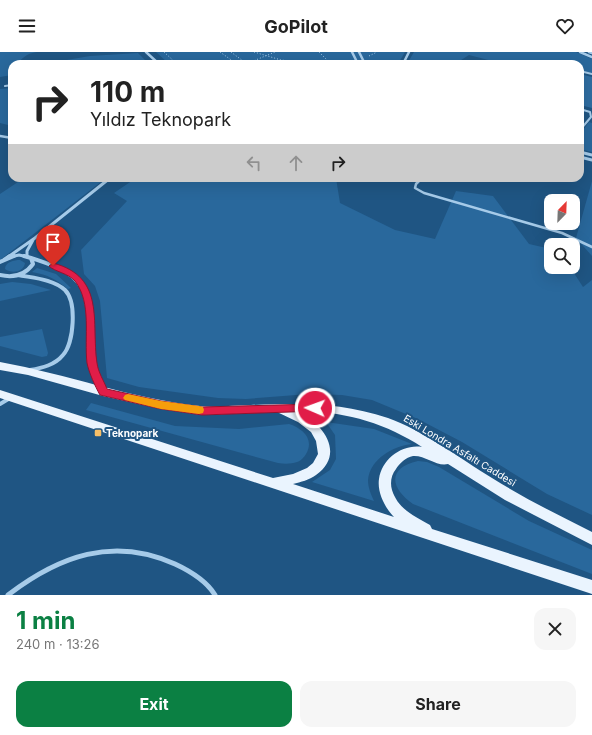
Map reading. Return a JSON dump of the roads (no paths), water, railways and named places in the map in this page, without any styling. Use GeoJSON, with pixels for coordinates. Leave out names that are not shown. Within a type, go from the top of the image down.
{"type":"FeatureCollection","features":[{"type":"Feature","properties":{"kind":"main road","name":"Eski Londra Asfaltı Caddesi"},"geometry":{"type":"LineString","coordinates":[[0,366],[28,371],[103,392],[161,405],[202,411],[276,408],[340,410],[386,422],[411,434],[510,496],[592,539]]}},
{"type":"Feature","properties":{"kind":"main road"},"geometry":{"type":"LineString","coordinates":[[6,396],[592,587]]}},
{"type":"Feature","properties":{"kind":"main road"},"geometry":{"type":"LineString","coordinates":[[273,483],[292,480],[309,473],[321,462],[325,453],[321,435],[315,428],[308,422],[276,408]]}},
{"type":"Feature","properties":{"kind":"main road"},"geometry":{"type":"LineString","coordinates":[[447,540],[414,523],[395,509],[388,496],[385,484],[386,477],[392,465],[400,456],[409,452],[422,452],[440,458],[472,473]]}},
{"type":"Feature","properties":{"kind":"street"},"geometry":{"type":"LineString","coordinates":[[146,52],[155,60]]}},
{"type":"Feature","properties":{"kind":"street"},"geometry":{"type":"LineString","coordinates":[[580,52],[592,57]]}},
{"type":"Feature","properties":{"kind":"street"},"geometry":{"type":"LineString","coordinates":[[2,261],[35,238],[105,182]]}},
{"type":"Feature","properties":{"kind":"street"},"geometry":{"type":"LineString","coordinates":[[18,275],[32,267],[33,264],[27,252],[35,238]]}},
{"type":"Feature","properties":{"kind":"street"},"geometry":{"type":"LineString","coordinates":[[2,261],[15,256],[29,257],[64,269],[78,279],[88,298],[92,365],[103,392]]}},
{"type":"Feature","properties":{"kind":"street"},"geometry":{"type":"LineString","coordinates":[[0,274],[6,276]]}},
{"type":"Feature","properties":{"kind":"street"},"geometry":{"type":"LineString","coordinates":[[0,278],[18,275],[56,284],[69,295],[73,307],[69,345],[65,353],[58,360],[44,368],[28,371]]}},
{"type":"Feature","properties":{"kind":"street"},"geometry":{"type":"LineString","coordinates":[[0,404],[6,396]]}},
{"type":"Feature","properties":{"kind":"street"},"geometry":{"type":"LineString","coordinates":[[8,595],[23,582],[41,570],[60,562],[78,556],[115,550],[134,550],[166,559],[198,576],[213,590],[215,595]]}},
{"type":"Feature","properties":{"kind":"lane"},"geometry":{"type":"LineString","coordinates":[[584,110],[590,112],[590,120]]}},
{"type":"Feature","properties":{"kind":"lane"},"geometry":{"type":"LineString","coordinates":[[418,182],[415,188],[424,193],[562,233],[592,247]]}},
{"type":"Feature","properties":{"kind":"place","name":"Teknopark"},"geometry":{"type":"Point","coordinates":[98,433]}}]}
